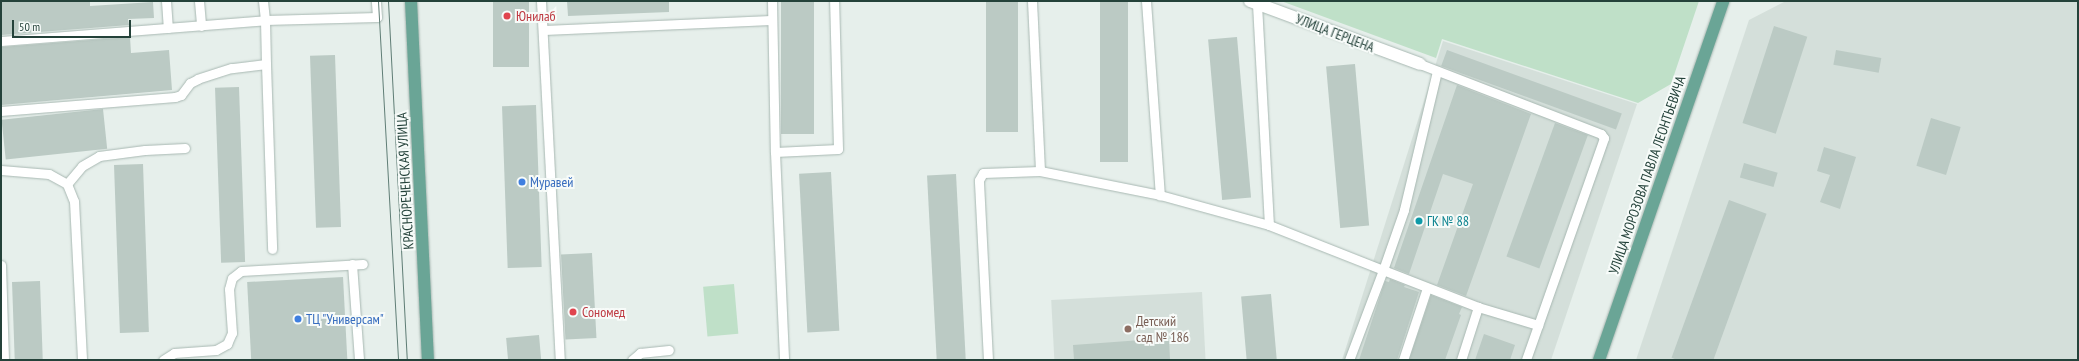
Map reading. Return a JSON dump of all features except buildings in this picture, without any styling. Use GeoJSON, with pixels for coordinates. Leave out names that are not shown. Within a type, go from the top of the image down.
{"type":"FeatureCollection","features":[{"type":"Feature","properties":{"kind":"main road","name":"КРАСНОРЕЧЕНСКАЯ УЛИЦА"},"geometry":{"type":"LineString","coordinates":[[411,1],[428,360]]}},
{"type":"Feature","properties":{"kind":"main road","name":"УЛИЦА МОРОЗОВА ПАВЛА ЛЕОНТЬЕВИЧА"},"geometry":{"type":"LineString","coordinates":[[1599,360],[1723,1]]}},
{"type":"Feature","properties":{"kind":"street","name":"УЛИЦА ГЕРЦЕНА"},"geometry":{"type":"LineString","coordinates":[[1253,2],[1420,64]]}},
{"type":"Feature","properties":{"kind":"lane"},"geometry":{"type":"LineString","coordinates":[[166,1],[168,28]]}},
{"type":"Feature","properties":{"kind":"lane"},"geometry":{"type":"LineString","coordinates":[[199,1],[201,26]]}},
{"type":"Feature","properties":{"kind":"lane"},"geometry":{"type":"LineString","coordinates":[[263,1],[265,20],[272,249]]}},
{"type":"Feature","properties":{"kind":"lane"},"geometry":{"type":"LineString","coordinates":[[1,41],[265,20],[377,17],[376,1]]}},
{"type":"Feature","properties":{"kind":"lane"},"geometry":{"type":"LineString","coordinates":[[541,1],[560,360]]}},
{"type":"Feature","properties":{"kind":"lane"},"geometry":{"type":"LineString","coordinates":[[772,1],[774,152],[784,360]]}},
{"type":"Feature","properties":{"kind":"lane"},"geometry":{"type":"LineString","coordinates":[[774,152],[838,149],[834,1]]}},
{"type":"Feature","properties":{"kind":"lane"},"geometry":{"type":"LineString","coordinates":[[1032,1],[1040,171]]}},
{"type":"Feature","properties":{"kind":"lane"},"geometry":{"type":"LineString","coordinates":[[1146,1],[1160,195]]}},
{"type":"Feature","properties":{"kind":"lane"},"geometry":{"type":"LineString","coordinates":[[1253,2],[1269,225]]}},
{"type":"Feature","properties":{"kind":"lane"},"geometry":{"type":"LineString","coordinates":[[543,30],[772,20]]}},
{"type":"Feature","properties":{"kind":"lane"},"geometry":{"type":"LineString","coordinates":[[1,111],[175,97],[181,95],[190,83],[198,79],[231,68],[266,64]]}},
{"type":"Feature","properties":{"kind":"lane"},"geometry":{"type":"LineString","coordinates":[[1420,64],[1437,72],[1601,134],[1604,138],[1526,360]]}},
{"type":"Feature","properties":{"kind":"lane"},"geometry":{"type":"LineString","coordinates":[[1349,360],[1404,210],[1437,72]]}},
{"type":"Feature","properties":{"kind":"lane"},"geometry":{"type":"LineString","coordinates":[[67,184],[82,166],[99,156],[145,150],[185,148]]}},
{"type":"Feature","properties":{"kind":"lane"},"geometry":{"type":"LineString","coordinates":[[1,170],[49,174],[67,184],[74,201],[82,360]]}},
{"type":"Feature","properties":{"kind":"lane"},"geometry":{"type":"LineString","coordinates":[[988,360],[979,180],[984,173],[1040,171],[1160,195],[1269,225],[1478,308],[1538,326]]}},
{"type":"Feature","properties":{"kind":"lane"},"geometry":{"type":"LineString","coordinates":[[352,264],[359,360]]}},
{"type":"Feature","properties":{"kind":"lane"},"geometry":{"type":"LineString","coordinates":[[163,360],[174,353],[216,350],[227,344],[232,333],[229,289],[232,278],[241,271],[363,264]]}},
{"type":"Feature","properties":{"kind":"lane"},"geometry":{"type":"LineString","coordinates":[[1,265],[4,360]]}},
{"type":"Feature","properties":{"kind":"lane"},"geometry":{"type":"LineString","coordinates":[[1403,360],[1427,288]]}},
{"type":"Feature","properties":{"kind":"lane"},"geometry":{"type":"LineString","coordinates":[[1460,360],[1478,308]]}},
{"type":"Feature","properties":{"kind":"lane"},"geometry":{"type":"LineString","coordinates":[[632,360],[640,353],[669,350]]}},
{"type":"Feature","properties":{"kind":"shaded area"},"geometry":{"type":"Polygon","coordinates":[[[1786,1],[2078,1],[2078,360],[1636,360],[1749,20],[1786,1]]]}},
{"type":"Feature","properties":{"kind":"shaded area"},"geometry":{"type":"Polygon","coordinates":[[[1443,41],[1637,104],[1551,360],[1342,360],[1443,41]]]}},
{"type":"Feature","properties":{"kind":"shaded area","name":"Детский сад № 186"},"geometry":{"type":"Polygon","coordinates":[[[1202,292],[1206,360],[1054,360],[1051,300],[1202,292]]]}},
{"type":"Feature","properties":{"kind":"green space"},"geometry":{"type":"Polygon","coordinates":[[[1281,1],[1699,1],[1671,84],[1638,103],[1442,39],[1436,58],[1281,1]]]}},
{"type":"Feature","properties":{"kind":"green space"},"geometry":{"type":"Polygon","coordinates":[[[734,284],[738,334],[707,337],[703,287],[734,284]]]}},
{"type":"Feature","properties":{"kind":"tram line"},"geometry":{"type":"LineString","coordinates":[[378,1],[398,360]]}},
{"type":"Feature","properties":{"kind":"tram line"},"geometry":{"type":"LineString","coordinates":[[388,1],[407,360]]}},
{"type":"Feature","properties":{"kind":"place","name":"Юнилаб"},"geometry":{"type":"Point","coordinates":[507,16]}},
{"type":"Feature","properties":{"kind":"place","name":"Муравей"},"geometry":{"type":"Point","coordinates":[522,182]}},
{"type":"Feature","properties":{"kind":"place","name":"ГК № 88"},"geometry":{"type":"Point","coordinates":[1419,221]}},
{"type":"Feature","properties":{"kind":"place","name":"Сономед"},"geometry":{"type":"Point","coordinates":[573,312]}},
{"type":"Feature","properties":{"kind":"place","name":"ТЦ \"Универсам\""},"geometry":{"type":"Point","coordinates":[298,319]}},
{"type":"Feature","properties":{"kind":"place","name":"Детский сад № 186"},"geometry":{"type":"Point","coordinates":[1128,329]}}]}
